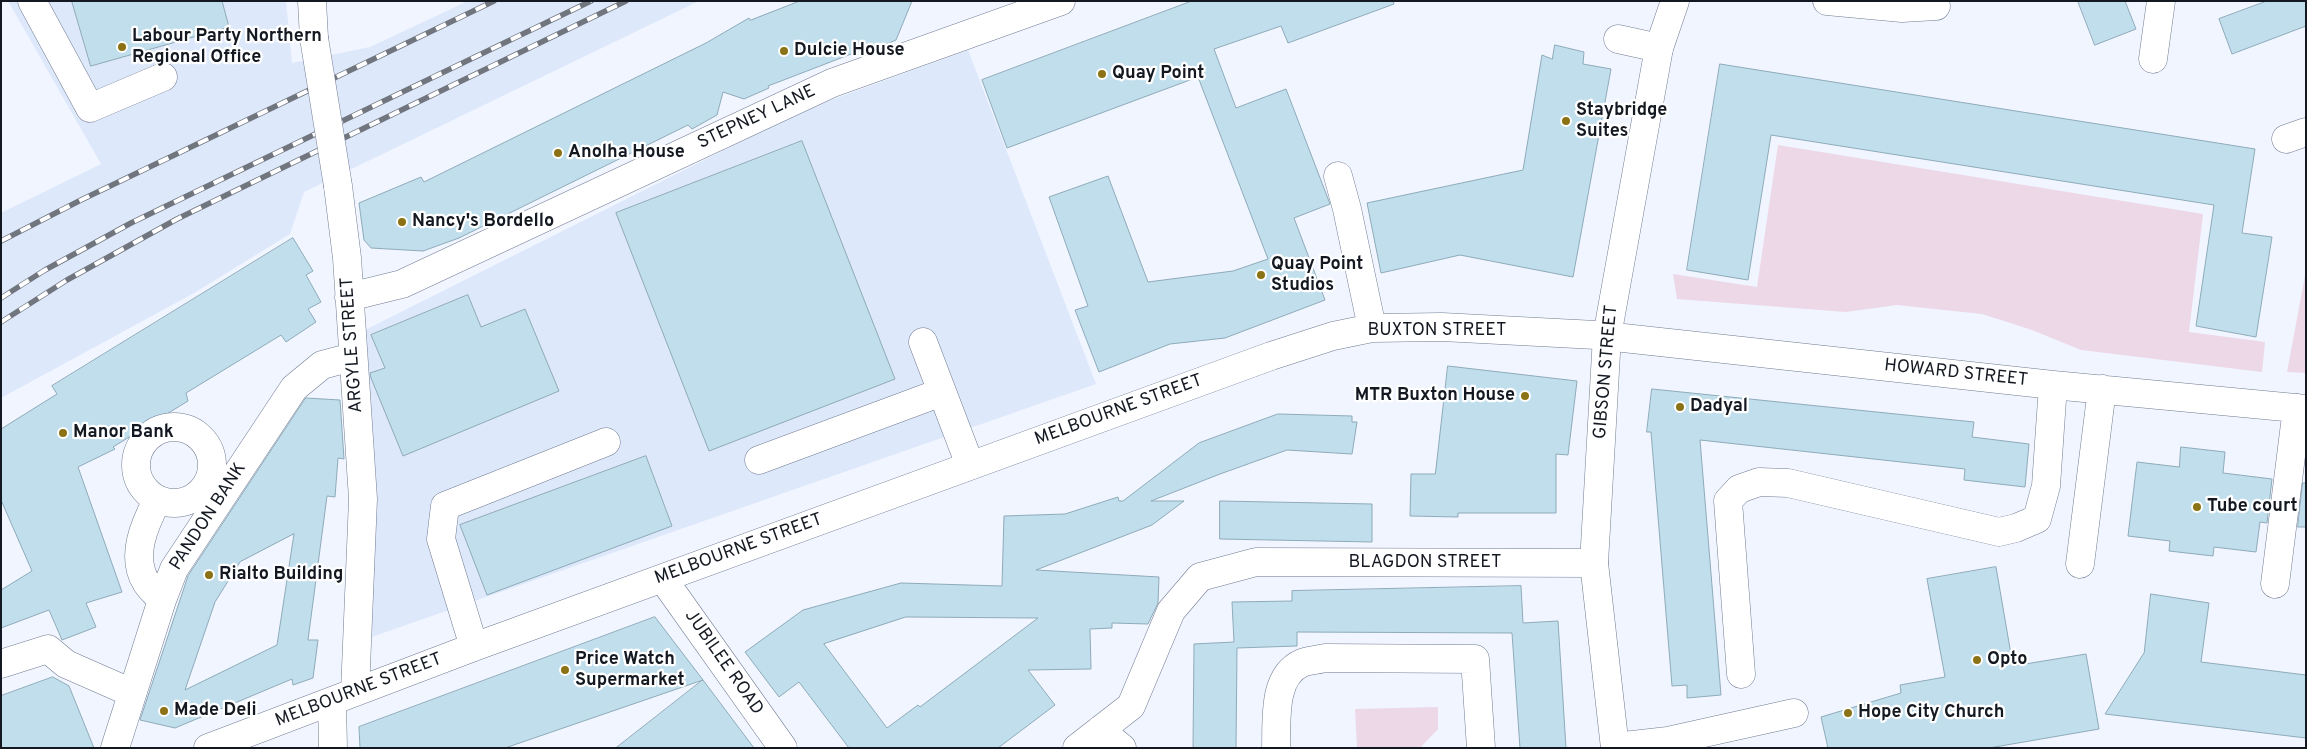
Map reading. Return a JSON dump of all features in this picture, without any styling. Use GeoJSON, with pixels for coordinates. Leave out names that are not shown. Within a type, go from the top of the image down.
{"type":"FeatureCollection","features":[{"type":"Feature","properties":{"kind":"street"},"geometry":{"type":"LineString","coordinates":[[32,1],[90,108],[163,76]]}},
{"type":"Feature","properties":{"kind":"street","name":"ARGYLE STREET"},"geometry":{"type":"LineString","coordinates":[[312,1],[314,38],[338,186],[347,258],[352,357],[363,499],[344,697],[333,748]]}},
{"type":"Feature","properties":{"kind":"street","name":"STEPNEY LANE"},"geometry":{"type":"LineString","coordinates":[[349,297],[402,284],[832,83],[1061,1]]}},
{"type":"Feature","properties":{"kind":"street","name":"GIBSON STREET"},"geometry":{"type":"LineString","coordinates":[[1615,748],[1594,563],[1606,336],[1659,48],[1675,1]]}},
{"type":"Feature","properties":{"kind":"street"},"geometry":{"type":"LineString","coordinates":[[1826,1],[1902,8],[1936,6]]}},
{"type":"Feature","properties":{"kind":"street"},"geometry":{"type":"LineString","coordinates":[[2153,59],[2161,1]]}},
{"type":"Feature","properties":{"kind":"street"},"geometry":{"type":"LineString","coordinates":[[1618,39],[1659,48]]}},
{"type":"Feature","properties":{"kind":"street"},"geometry":{"type":"LineString","coordinates":[[1338,176],[1347,209],[1372,328]]}},
{"type":"Feature","properties":{"kind":"street","name":"BUXTON STREET"},"geometry":{"type":"LineString","coordinates":[[1271,356],[1334,336],[1372,328],[1442,327],[1606,336]]}},
{"type":"Feature","properties":{"kind":"street","name":"HOWARD STREET"},"geometry":{"type":"LineString","coordinates":[[1606,336],[2053,385],[2302,408]]}},
{"type":"Feature","properties":{"kind":"street"},"geometry":{"type":"LineString","coordinates":[[923,342],[970,465]]}},
{"type":"Feature","properties":{"kind":"street","name":"MELBOURNE STREET"},"geometry":{"type":"LineString","coordinates":[[208,748],[474,647],[1271,356]]}},
{"type":"Feature","properties":{"kind":"street","name":"PANDON BANK"},"geometry":{"type":"LineString","coordinates":[[115,748],[162,600],[174,569],[294,388],[322,365],[352,357]]}},
{"type":"Feature","properties":{"kind":"street"},"geometry":{"type":"LineString","coordinates":[[1741,674],[1728,501],[1739,489],[1758,482],[1788,483],[1999,532],[2016,528],[2037,519],[2046,486],[2053,385]]}},
{"type":"Feature","properties":{"kind":"street"},"geometry":{"type":"LineString","coordinates":[[2080,564],[2102,389]]}},
{"type":"Feature","properties":{"kind":"street"},"geometry":{"type":"LineString","coordinates":[[759,460],[942,392]]}},
{"type":"Feature","properties":{"kind":"street"},"geometry":{"type":"LineString","coordinates":[[2275,584],[2302,408]]}},
{"type":"Feature","properties":{"kind":"street"},"geometry":{"type":"LineString","coordinates":[[474,647],[441,539],[445,506],[606,442]]}},
{"type":"Feature","properties":{"kind":"street"},"geometry":{"type":"LineString","coordinates":[[157,500],[144,527],[139,555],[146,582],[162,600]]}},
{"type":"Feature","properties":{"kind":"street","name":"BLAGDON STREET"},"geometry":{"type":"LineString","coordinates":[[1100,730],[1132,706],[1171,611],[1200,577],[1256,562],[1594,563]]}},
{"type":"Feature","properties":{"kind":"street","name":"JUBILEE ROAD"},"geometry":{"type":"LineString","coordinates":[[663,579],[783,748]]}},
{"type":"Feature","properties":{"kind":"street"},"geometry":{"type":"LineString","coordinates":[[1,664],[48,650],[66,664],[132,693]]}},
{"type":"Feature","properties":{"kind":"street"},"geometry":{"type":"LineString","coordinates":[[1276,748],[1278,700],[1284,680],[1301,663],[1334,658],[1475,659],[1481,748]]}},
{"type":"Feature","properties":{"kind":"street"},"geometry":{"type":"LineString","coordinates":[[1615,748],[1668,741],[1794,713]]}},
{"type":"Feature","properties":{"kind":"street"},"geometry":{"type":"LineString","coordinates":[[1077,748],[1100,730],[1122,748]]}},
{"type":"Feature","properties":{"kind":"shaded area"},"geometry":{"type":"Polygon","coordinates":[[[8,1],[286,1],[292,63],[370,47],[468,1],[699,1],[304,192],[290,234],[194,293],[1,398],[1,213],[101,164],[8,1]]]}},
{"type":"Feature","properties":{"kind":"shaded area"},"geometry":{"type":"Polygon","coordinates":[[[968,50],[1096,384],[366,639],[377,497],[368,396],[365,330],[804,110],[968,50]]]}},
{"type":"Feature","properties":{"kind":"shaded area"},"geometry":{"type":"Polygon","coordinates":[[[1778,145],[2203,214],[2189,332],[2265,342],[2262,372],[2081,350],[2032,330],[1982,314],[1897,305],[1846,312],[1677,299],[1673,274],[1757,287],[1778,145]]]}},
{"type":"Feature","properties":{"kind":"shaded area"},"geometry":{"type":"Polygon","coordinates":[[[2306,270],[2306,373],[2287,372],[2306,270]]]}},
{"type":"Feature","properties":{"kind":"shaded area"},"geometry":{"type":"Polygon","coordinates":[[[1438,707],[1438,729],[1420,748],[1357,748],[1355,709],[1438,707]]]}},
{"type":"Feature","properties":{"kind":"building","name":"Labour Party Northern Regional Office"},"geometry":{"type":"Polygon","coordinates":[[[72,1],[222,1],[229,27],[91,66],[72,1]]]}},
{"type":"Feature","properties":{"kind":"building"},"geometry":{"type":"Polygon","coordinates":[[[800,1],[912,1],[896,40],[873,50],[872,46],[768,86],[769,88],[744,99],[723,92],[717,115],[692,129],[688,125],[459,238],[423,251],[371,248],[364,240],[359,203],[421,177],[424,182],[706,43],[749,18],[750,20],[800,1]]]}},
{"type":"Feature","properties":{"kind":"building"},"geometry":{"type":"Polygon","coordinates":[[[1192,1],[1393,1],[1394,4],[1288,43],[1281,26],[1214,49],[1236,108],[1286,89],[1330,204],[1294,218],[1325,300],[1225,338],[1170,344],[1099,372],[1075,310],[1088,306],[1049,197],[1108,176],[1148,282],[1233,271],[1268,259],[1198,77],[1007,148],[982,80],[1192,1]]]}},
{"type":"Feature","properties":{"kind":"building"},"geometry":{"type":"Polygon","coordinates":[[[2078,1],[2125,1],[2136,29],[2095,45],[2078,1]]]}},
{"type":"Feature","properties":{"kind":"building"},"geometry":{"type":"Polygon","coordinates":[[[2267,1],[2306,1],[2306,26],[2232,54],[2219,19],[2267,1]]]}},
{"type":"Feature","properties":{"kind":"building","name":"Staybridge Suites"},"geometry":{"type":"Polygon","coordinates":[[[1555,45],[1584,52],[1583,64],[1611,69],[1573,277],[1460,255],[1381,273],[1367,203],[1523,170],[1542,55],[1552,59],[1555,45]]]}},
{"type":"Feature","properties":{"kind":"building"},"geometry":{"type":"Polygon","coordinates":[[[1720,64],[2255,149],[2242,233],[2272,237],[2256,337],[2196,326],[2214,205],[1771,135],[1748,280],[1687,270],[1720,64]]]}},
{"type":"Feature","properties":{"kind":"building"},"geometry":{"type":"Polygon","coordinates":[[[802,141],[895,379],[709,451],[616,213],[802,141]]]}},
{"type":"Feature","properties":{"kind":"building","name":"Manor Bank"},"geometry":{"type":"Polygon","coordinates":[[[293,238],[313,271],[306,275],[321,302],[308,309],[316,322],[286,342],[281,335],[186,393],[188,401],[113,447],[115,449],[78,467],[122,592],[86,603],[96,627],[62,640],[49,610],[1,628],[1,590],[32,571],[1,500],[1,429],[57,394],[52,386],[293,238]]]}},
{"type":"Feature","properties":{"kind":"building"},"geometry":{"type":"Polygon","coordinates":[[[468,295],[481,327],[525,309],[559,391],[403,456],[371,378],[370,373],[385,368],[371,335],[468,295]]]}},
{"type":"Feature","properties":{"kind":"building"},"geometry":{"type":"Polygon","coordinates":[[[1448,366],[1577,381],[1568,455],[1556,454],[1556,513],[1458,513],[1458,517],[1410,516],[1411,474],[1435,474],[1448,366]]]}},
{"type":"Feature","properties":{"kind":"building"},"geometry":{"type":"Polygon","coordinates":[[[1652,389],[1974,422],[1972,437],[2029,444],[2025,487],[1964,480],[1965,469],[1700,440],[1721,695],[1687,698],[1687,685],[1672,686],[1651,432],[1647,432],[1652,389]]]}},
{"type":"Feature","properties":{"kind":"building","name":"Rialto Building"},"geometry":{"type":"Polygon","coordinates":[[[306,398],[340,400],[344,459],[338,458],[335,497],[327,496],[308,640],[318,640],[313,678],[293,685],[292,679],[175,728],[140,720],[188,576],[306,398]],[[294,534],[240,562],[215,602],[185,690],[277,645],[294,534]]]}},
{"type":"Feature","properties":{"kind":"building"},"geometry":{"type":"Polygon","coordinates":[[[1278,414],[1352,416],[1352,422],[1357,422],[1352,454],[1287,450],[1220,474],[1151,501],[1184,501],[1152,525],[1036,570],[1159,577],[1158,603],[1148,624],[1112,623],[1112,628],[1090,629],[1091,669],[1028,670],[1055,705],[998,748],[849,748],[799,682],[779,697],[745,652],[803,610],[901,583],[1002,586],[1004,516],[1065,514],[1118,497],[1119,501],[1123,501],[1199,443],[1278,414]],[[906,617],[824,644],[887,728],[918,705],[920,707],[1038,618],[906,617]]]}},
{"type":"Feature","properties":{"kind":"building","name":"Tube court"},"geometry":{"type":"Polygon","coordinates":[[[2181,447],[2225,452],[2223,473],[2272,479],[2267,523],[2260,522],[2256,552],[2214,547],[2213,556],[2169,551],[2170,541],[2128,536],[2137,462],[2179,467],[2181,447]]]}},
{"type":"Feature","properties":{"kind":"building"},"geometry":{"type":"Polygon","coordinates":[[[646,456],[672,526],[487,595],[460,525],[646,456]]]}},
{"type":"Feature","properties":{"kind":"building"},"geometry":{"type":"Polygon","coordinates":[[[2303,483],[2306,483],[2306,527],[2298,527],[2303,483]]]}},
{"type":"Feature","properties":{"kind":"building"},"geometry":{"type":"Polygon","coordinates":[[[1220,501],[1372,504],[1372,542],[1220,539],[1220,501]]]}},
{"type":"Feature","properties":{"kind":"building","name":"Opto"},"geometry":{"type":"Polygon","coordinates":[[[1996,567],[2013,666],[2086,654],[2099,729],[1989,748],[1828,748],[1821,717],[1901,693],[1900,685],[1945,677],[1927,579],[1996,567]]]}},
{"type":"Feature","properties":{"kind":"building"},"geometry":{"type":"Polygon","coordinates":[[[1521,586],[1523,623],[1558,621],[1566,748],[1520,748],[1512,633],[1297,632],[1297,646],[1237,648],[1236,748],[1193,748],[1194,644],[1234,642],[1232,602],[1292,601],[1292,591],[1521,586]]]}},
{"type":"Feature","properties":{"kind":"building"},"geometry":{"type":"Polygon","coordinates":[[[2151,594],[2209,603],[2201,662],[2306,675],[2306,738],[2105,714],[2144,653],[2151,594]]]}},
{"type":"Feature","properties":{"kind":"building"},"geometry":{"type":"Polygon","coordinates":[[[655,617],[703,680],[505,748],[360,748],[359,727],[655,617]]]}},
{"type":"Feature","properties":{"kind":"building"},"geometry":{"type":"Polygon","coordinates":[[[53,677],[69,686],[94,748],[1,748],[1,696],[53,677]]]}},
{"type":"Feature","properties":{"kind":"building"},"geometry":{"type":"Polygon","coordinates":[[[703,680],[754,748],[616,748],[703,680]]]}},
{"type":"Feature","properties":{"kind":"railway"},"geometry":{"type":"LineString","coordinates":[[1,241],[81,200],[494,1]]}},
{"type":"Feature","properties":{"kind":"railway"},"geometry":{"type":"LineString","coordinates":[[1,298],[45,270],[131,223],[591,1]]}},
{"type":"Feature","properties":{"kind":"railway"},"geometry":{"type":"LineString","coordinates":[[1,322],[67,280],[177,219],[626,1]]}},
{"type":"Feature","properties":{"kind":"place","name":"Labour Party Northern Regional Office"},"geometry":{"type":"Point","coordinates":[122,47]}},
{"type":"Feature","properties":{"kind":"place","name":"Dulcie House"},"geometry":{"type":"Point","coordinates":[784,51]}},
{"type":"Feature","properties":{"kind":"place","name":"Quay Point"},"geometry":{"type":"Point","coordinates":[1102,74]}},
{"type":"Feature","properties":{"kind":"place","name":"Staybridge Suites"},"geometry":{"type":"Point","coordinates":[1566,121]}},
{"type":"Feature","properties":{"kind":"place","name":"Anolha House"},"geometry":{"type":"Point","coordinates":[558,153]}},
{"type":"Feature","properties":{"kind":"place","name":"Nancy's Bordello"},"geometry":{"type":"Point","coordinates":[402,222]}},
{"type":"Feature","properties":{"kind":"place","name":"Quay Point Studios"},"geometry":{"type":"Point","coordinates":[1261,275]}},
{"type":"Feature","properties":{"kind":"place","name":"MTR Buxton House"},"geometry":{"type":"Point","coordinates":[1525,396]}},
{"type":"Feature","properties":{"kind":"place","name":"Dadyal"},"geometry":{"type":"Point","coordinates":[1680,407]}},
{"type":"Feature","properties":{"kind":"place","name":"Manor Bank"},"geometry":{"type":"Point","coordinates":[63,433]}},
{"type":"Feature","properties":{"kind":"place","name":"Tube court"},"geometry":{"type":"Point","coordinates":[2197,507]}},
{"type":"Feature","properties":{"kind":"place","name":"Rialto Building"},"geometry":{"type":"Point","coordinates":[209,575]}},
{"type":"Feature","properties":{"kind":"place","name":"Opto"},"geometry":{"type":"Point","coordinates":[1977,660]}},
{"type":"Feature","properties":{"kind":"place","name":"Price Watch Supermarket"},"geometry":{"type":"Point","coordinates":[565,670]}},
{"type":"Feature","properties":{"kind":"place","name":"Made Deli"},"geometry":{"type":"Point","coordinates":[164,711]}},
{"type":"Feature","properties":{"kind":"place","name":"Hope City Church"},"geometry":{"type":"Point","coordinates":[1848,713]}}]}
